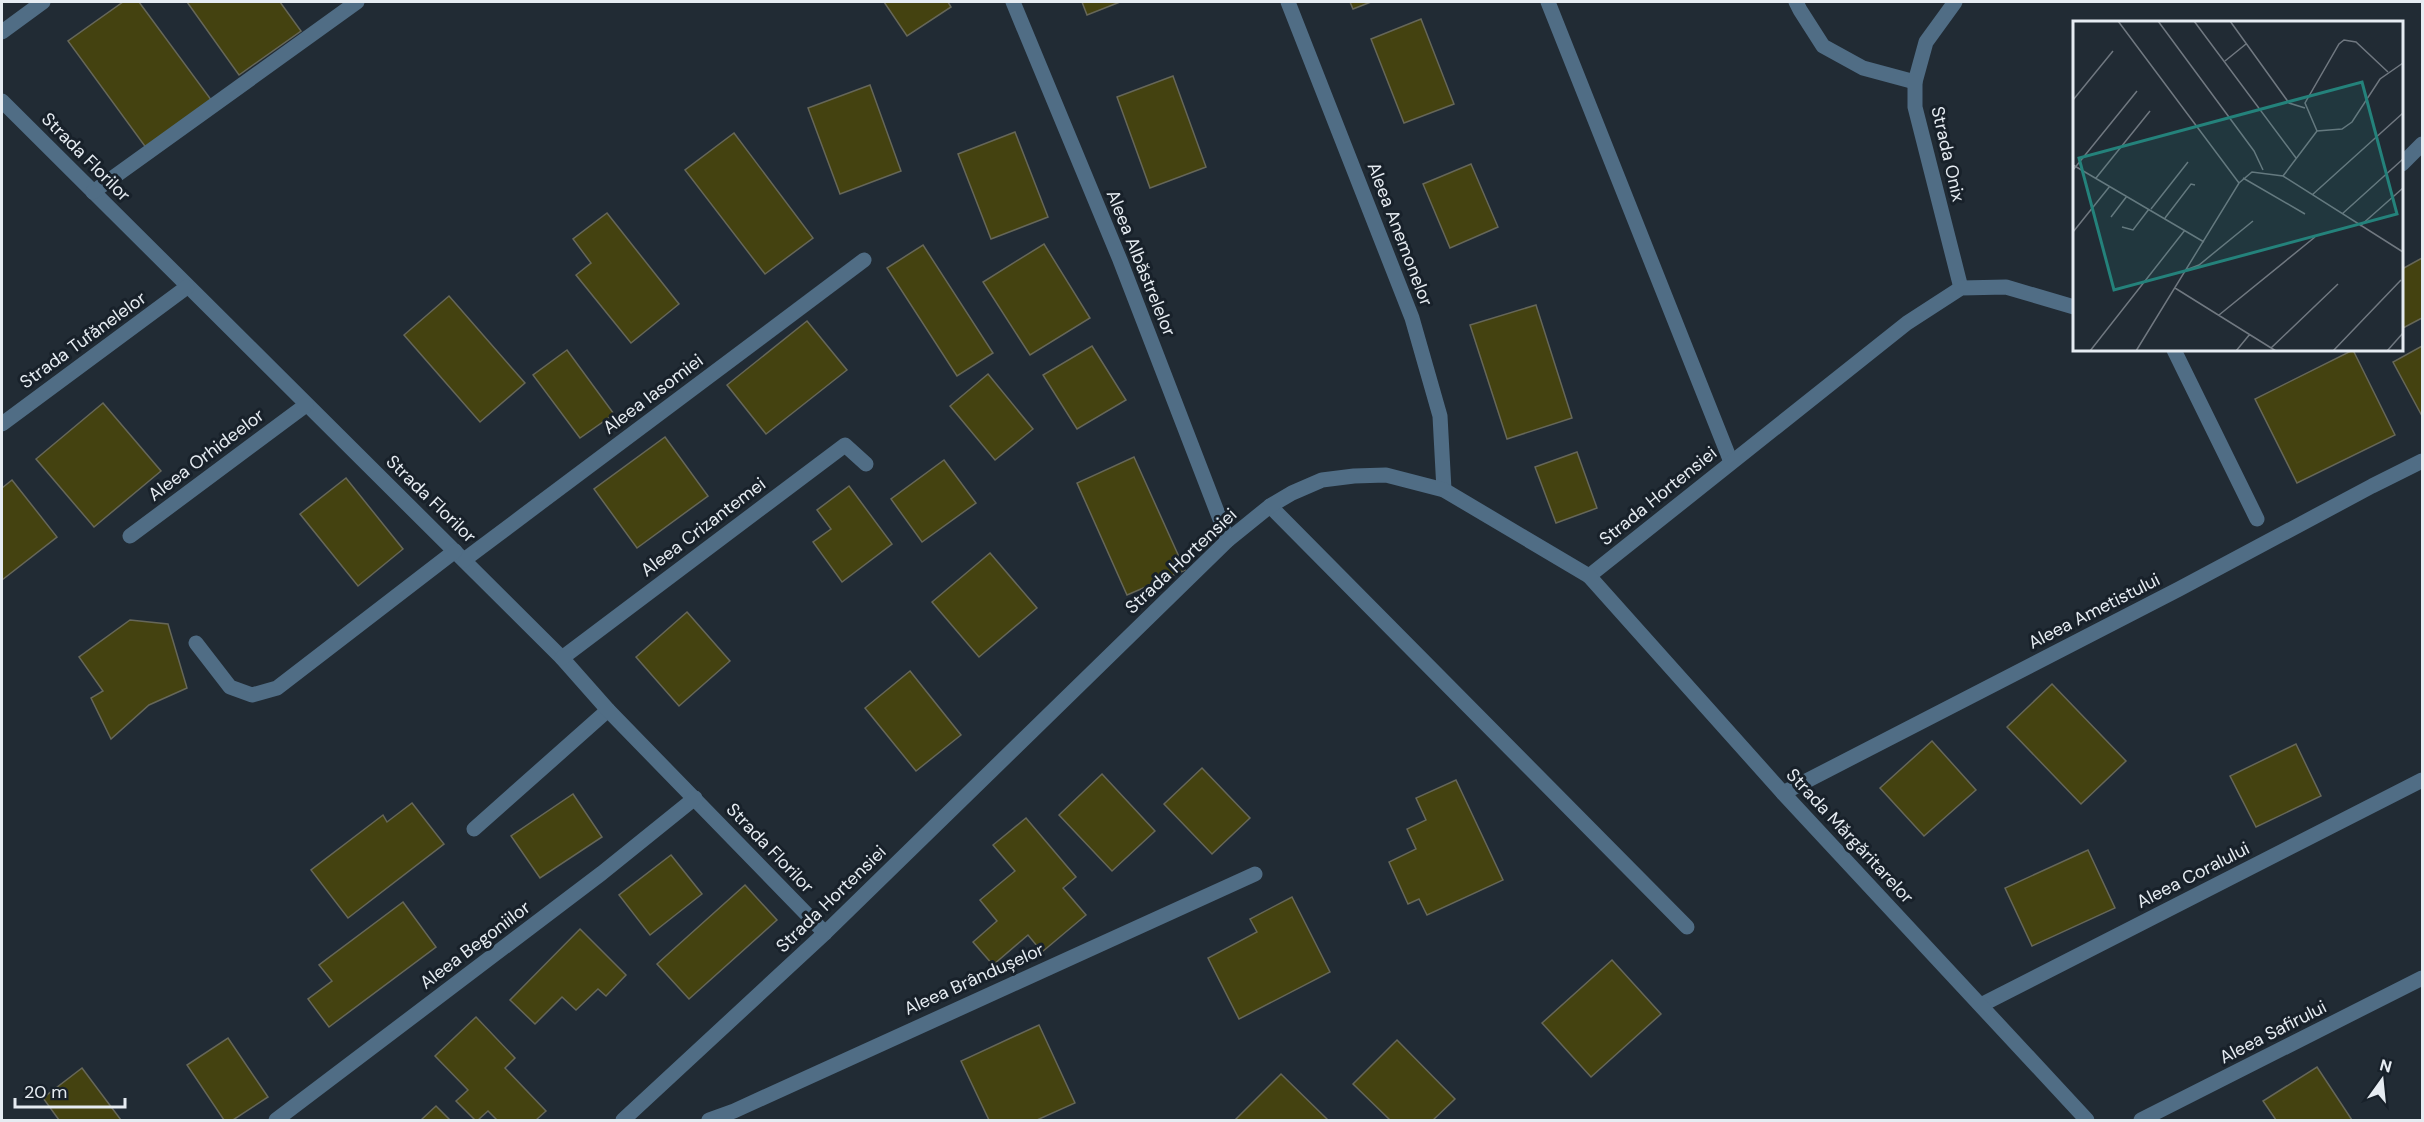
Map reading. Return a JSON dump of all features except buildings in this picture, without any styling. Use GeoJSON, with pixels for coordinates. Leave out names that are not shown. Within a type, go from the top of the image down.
{"type":"FeatureCollection","features":[{"type":"Feature","properties":{"kind":"street"},"geometry":{"type":"LineString","coordinates":[[2,32],[44,2]]}},
{"type":"Feature","properties":{"kind":"street"},"geometry":{"type":"LineString","coordinates":[[93,192],[357,2]]}},
{"type":"Feature","properties":{"kind":"street","name":"Aleea Albăstrelelor"},"geometry":{"type":"LineString","coordinates":[[1014,2],[1120,260],[1228,540]]}},
{"type":"Feature","properties":{"kind":"street","name":"Aleea Anemonelor"},"geometry":{"type":"LineString","coordinates":[[1288,2],[1415,329],[1440,416],[1444,489]]}},
{"type":"Feature","properties":{"kind":"street"},"geometry":{"type":"LineString","coordinates":[[1548,2],[1731,462]]}},
{"type":"Feature","properties":{"kind":"street"},"geometry":{"type":"LineString","coordinates":[[1796,2],[1823,46],[1863,68],[1915,82]]}},
{"type":"Feature","properties":{"kind":"street","name":"Strada Onix"},"geometry":{"type":"LineString","coordinates":[[1955,2],[1926,42],[1915,82],[1916,107],[1961,288]]}},
{"type":"Feature","properties":{"kind":"street","name":"Strada Florilor"},"geometry":{"type":"LineString","coordinates":[[2,101],[562,658],[608,710],[825,933]]}},
{"type":"Feature","properties":{"kind":"street"},"geometry":{"type":"LineString","coordinates":[[2403,163],[2422,144]]}},
{"type":"Feature","properties":{"kind":"street","name":"Aleea Iasomiei"},"geometry":{"type":"LineString","coordinates":[[196,643],[230,687],[252,695],[277,688],[864,260]]}},
{"type":"Feature","properties":{"kind":"street","name":"Strada Tufănelelor"},"geometry":{"type":"LineString","coordinates":[[2,424],[187,287]]}},
{"type":"Feature","properties":{"kind":"street"},"geometry":{"type":"LineString","coordinates":[[1961,288],[2006,287],[2073,307]]}},
{"type":"Feature","properties":{"kind":"street","name":"Strada Hortensiei"},"geometry":{"type":"LineString","coordinates":[[623,1120],[825,933],[1228,540],[1270,506],[1322,480],[1386,475],[1444,489],[1589,576],[1907,323],[1961,288]]}},
{"type":"Feature","properties":{"kind":"street"},"geometry":{"type":"LineString","coordinates":[[2174,351],[2257,519]]}},
{"type":"Feature","properties":{"kind":"street","name":"Aleea Orhideelor"},"geometry":{"type":"LineString","coordinates":[[129,536],[306,405]]}},
{"type":"Feature","properties":{"kind":"street","name":"Aleea Crizantemei"},"geometry":{"type":"LineString","coordinates":[[562,658],[844,445],[866,464]]}},
{"type":"Feature","properties":{"kind":"street","name":"Aleea Ametistului"},"geometry":{"type":"LineString","coordinates":[[1783,793],[2422,461]]}},
{"type":"Feature","properties":{"kind":"street"},"geometry":{"type":"LineString","coordinates":[[1270,506],[1688,927]]}},
{"type":"Feature","properties":{"kind":"street","name":"Strada Mărgăritarelor"},"geometry":{"type":"LineString","coordinates":[[1589,576],[1783,793],[2087,1120]]}},
{"type":"Feature","properties":{"kind":"street"},"geometry":{"type":"LineString","coordinates":[[474,829],[608,710]]}},
{"type":"Feature","properties":{"kind":"street","name":"Aleea Coralului"},"geometry":{"type":"LineString","coordinates":[[1980,1005],[2422,780]]}},
{"type":"Feature","properties":{"kind":"street","name":"Aleea Begoniilor"},"geometry":{"type":"LineString","coordinates":[[276,1120],[592,880],[695,798]]}},
{"type":"Feature","properties":{"kind":"street","name":"Aleea Brândușelor"},"geometry":{"type":"LineString","coordinates":[[709,1120],[734,1112],[1255,874]]}},
{"type":"Feature","properties":{"kind":"street","name":"Aleea Safirului"},"geometry":{"type":"LineString","coordinates":[[2141,1120],[2422,978]]}}]}
